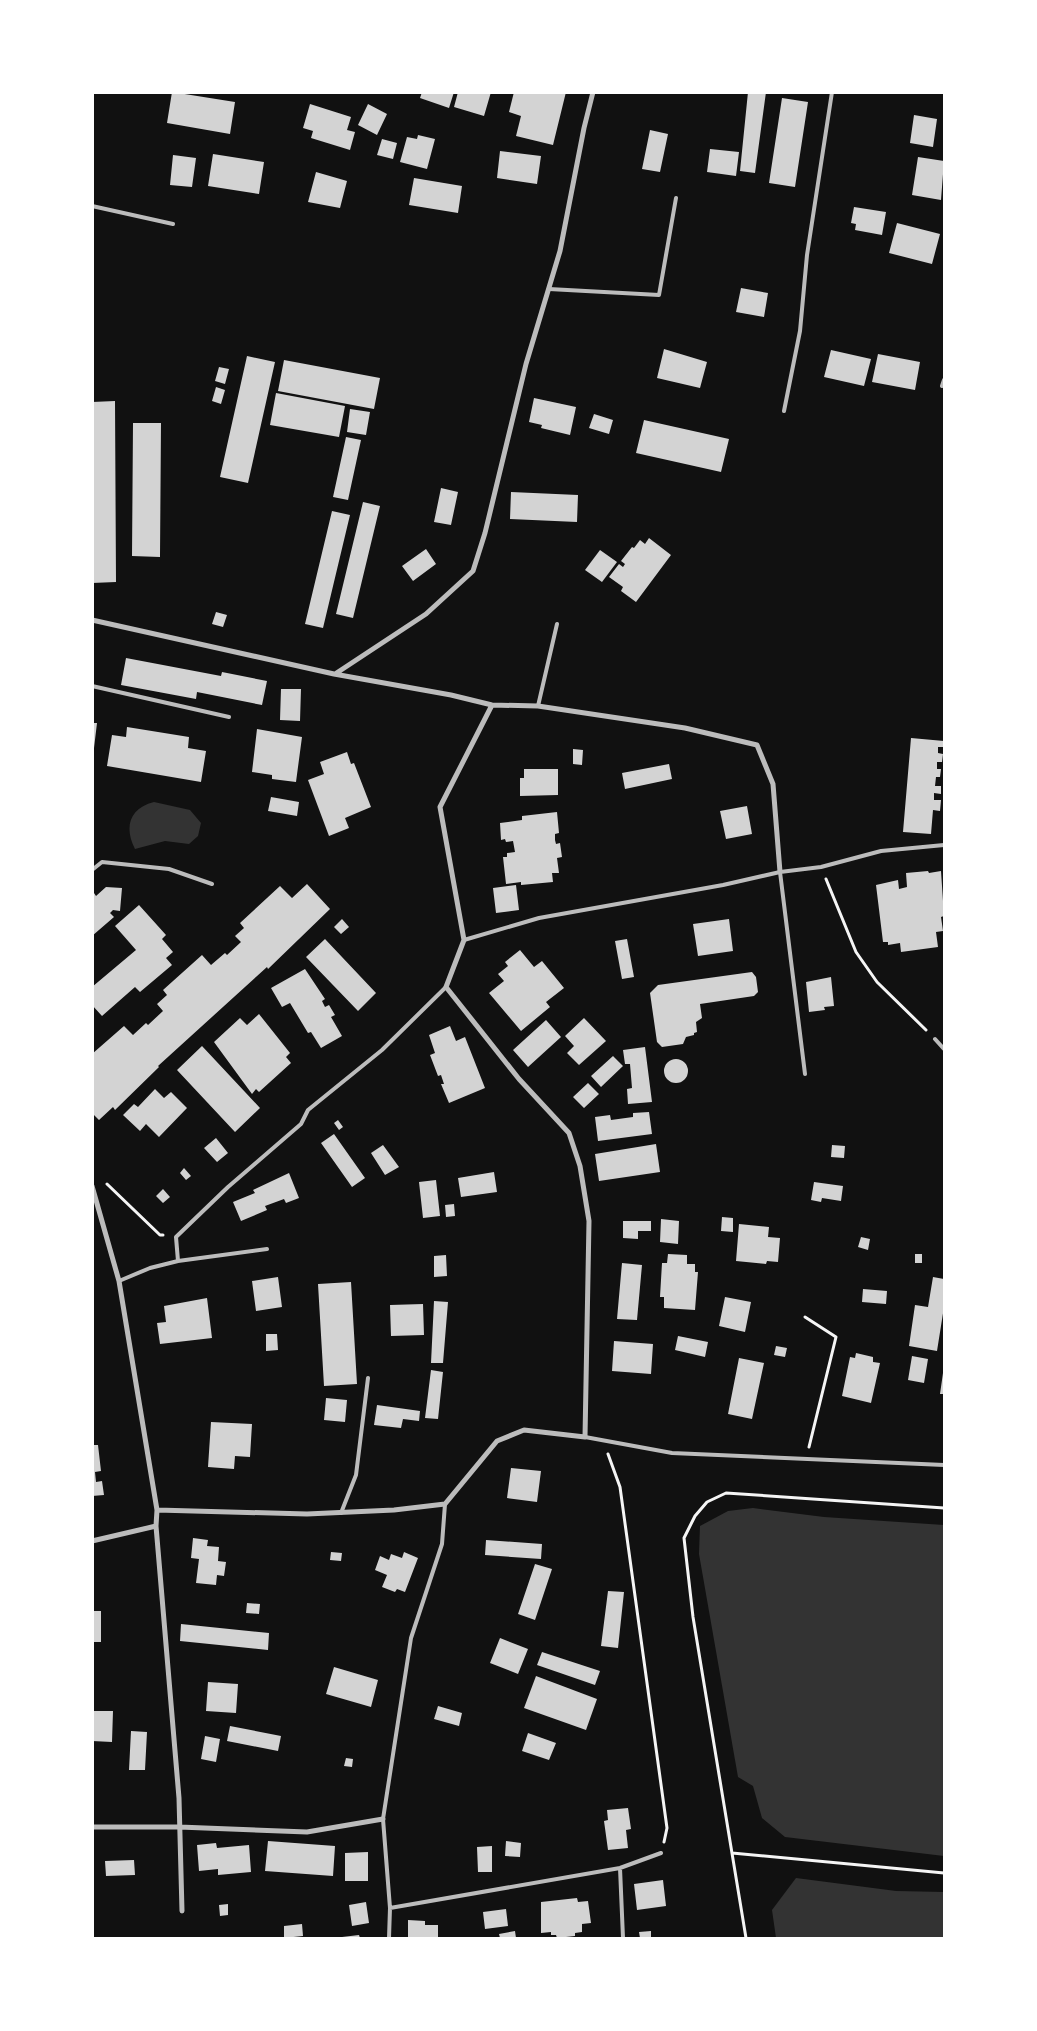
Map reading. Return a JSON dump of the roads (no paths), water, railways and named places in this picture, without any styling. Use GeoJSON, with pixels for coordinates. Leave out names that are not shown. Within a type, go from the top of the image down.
{"type":"FeatureCollection","features":[{"type":"Feature","properties":{"kind":"street"},"geometry":{"type":"LineString","coordinates":[[334,674],[426,614],[473,571],[485,533],[526,364],[560,251],[593,92]]}},
{"type":"Feature","properties":{"kind":"street"},"geometry":{"type":"LineString","coordinates":[[92,620],[334,674],[451,695],[492,705],[538,706],[685,728],[757,745],[773,784],[780,872]]}},
{"type":"Feature","properties":{"kind":"street"},"geometry":{"type":"LineString","coordinates":[[157,1510],[306,1514],[394,1510],[445,1504],[496,1441],[524,1430],[585,1437],[589,1221],[580,1166],[569,1133],[519,1079],[446,988],[464,940],[440,807],[492,705]]}},
{"type":"Feature","properties":{"kind":"street"},"geometry":{"type":"LineString","coordinates":[[92,1186],[119,1281],[157,1510],[156,1526],[179,1798],[182,1911]]}},
{"type":"Feature","properties":{"kind":"street"},"geometry":{"type":"LineString","coordinates":[[92,1541],[156,1526]]}},
{"type":"Feature","properties":{"kind":"street"},"geometry":{"type":"LineString","coordinates":[[92,1827],[179,1827],[307,1832],[382,1819]]}},
{"type":"Feature","properties":{"kind":"lane"},"geometry":{"type":"LineString","coordinates":[[784,412],[800,331],[807,255],[832,92]]}},
{"type":"Feature","properties":{"kind":"lane"},"geometry":{"type":"LineString","coordinates":[[549,289],[659,295],[676,198]]}},
{"type":"Feature","properties":{"kind":"lane"},"geometry":{"type":"LineString","coordinates":[[92,206],[173,224]]}},
{"type":"Feature","properties":{"kind":"lane"},"geometry":{"type":"LineString","coordinates":[[942,386],[944,380]]}},
{"type":"Feature","properties":{"kind":"lane"},"geometry":{"type":"LineString","coordinates":[[538,706],[557,624]]}},
{"type":"Feature","properties":{"kind":"lane"},"geometry":{"type":"LineString","coordinates":[[92,686],[230,717]]}},
{"type":"Feature","properties":{"kind":"lane"},"geometry":{"type":"LineString","coordinates":[[464,940],[539,918],[722,885],[780,872],[821,867],[882,851],[944,845]]}},
{"type":"Feature","properties":{"kind":"lane"},"geometry":{"type":"LineString","coordinates":[[92,870],[102,862],[169,869],[212,884]]}},
{"type":"Feature","properties":{"kind":"lane"},"geometry":{"type":"LineString","coordinates":[[780,872],[805,1074]]}},
{"type":"Feature","properties":{"kind":"lane"},"geometry":{"type":"LineString","coordinates":[[178,1261],[176,1237],[228,1187],[295,1129],[308,1110],[382,1050],[446,988]]}},
{"type":"Feature","properties":{"kind":"lane"},"geometry":{"type":"LineString","coordinates":[[935,1039],[944,1049]]}},
{"type":"Feature","properties":{"kind":"lane"},"geometry":{"type":"LineString","coordinates":[[119,1281],[150,1268],[178,1261],[267,1249]]}},
{"type":"Feature","properties":{"kind":"lane"},"geometry":{"type":"LineString","coordinates":[[341,1513],[356,1475],[368,1378]]}},
{"type":"Feature","properties":{"kind":"lane"},"geometry":{"type":"LineString","coordinates":[[585,1437],[599,1438],[672,1453],[806,1457],[944,1465]]}},
{"type":"Feature","properties":{"kind":"lane"},"geometry":{"type":"LineString","coordinates":[[389,1938],[390,1908],[382,1819],[412,1638],[442,1544],[445,1504]]}},
{"type":"Feature","properties":{"kind":"lane"},"geometry":{"type":"LineString","coordinates":[[390,1908],[620,1868],[661,1853]]}},
{"type":"Feature","properties":{"kind":"lane"},"geometry":{"type":"LineString","coordinates":[[620,1868],[623,1938]]}}]}
